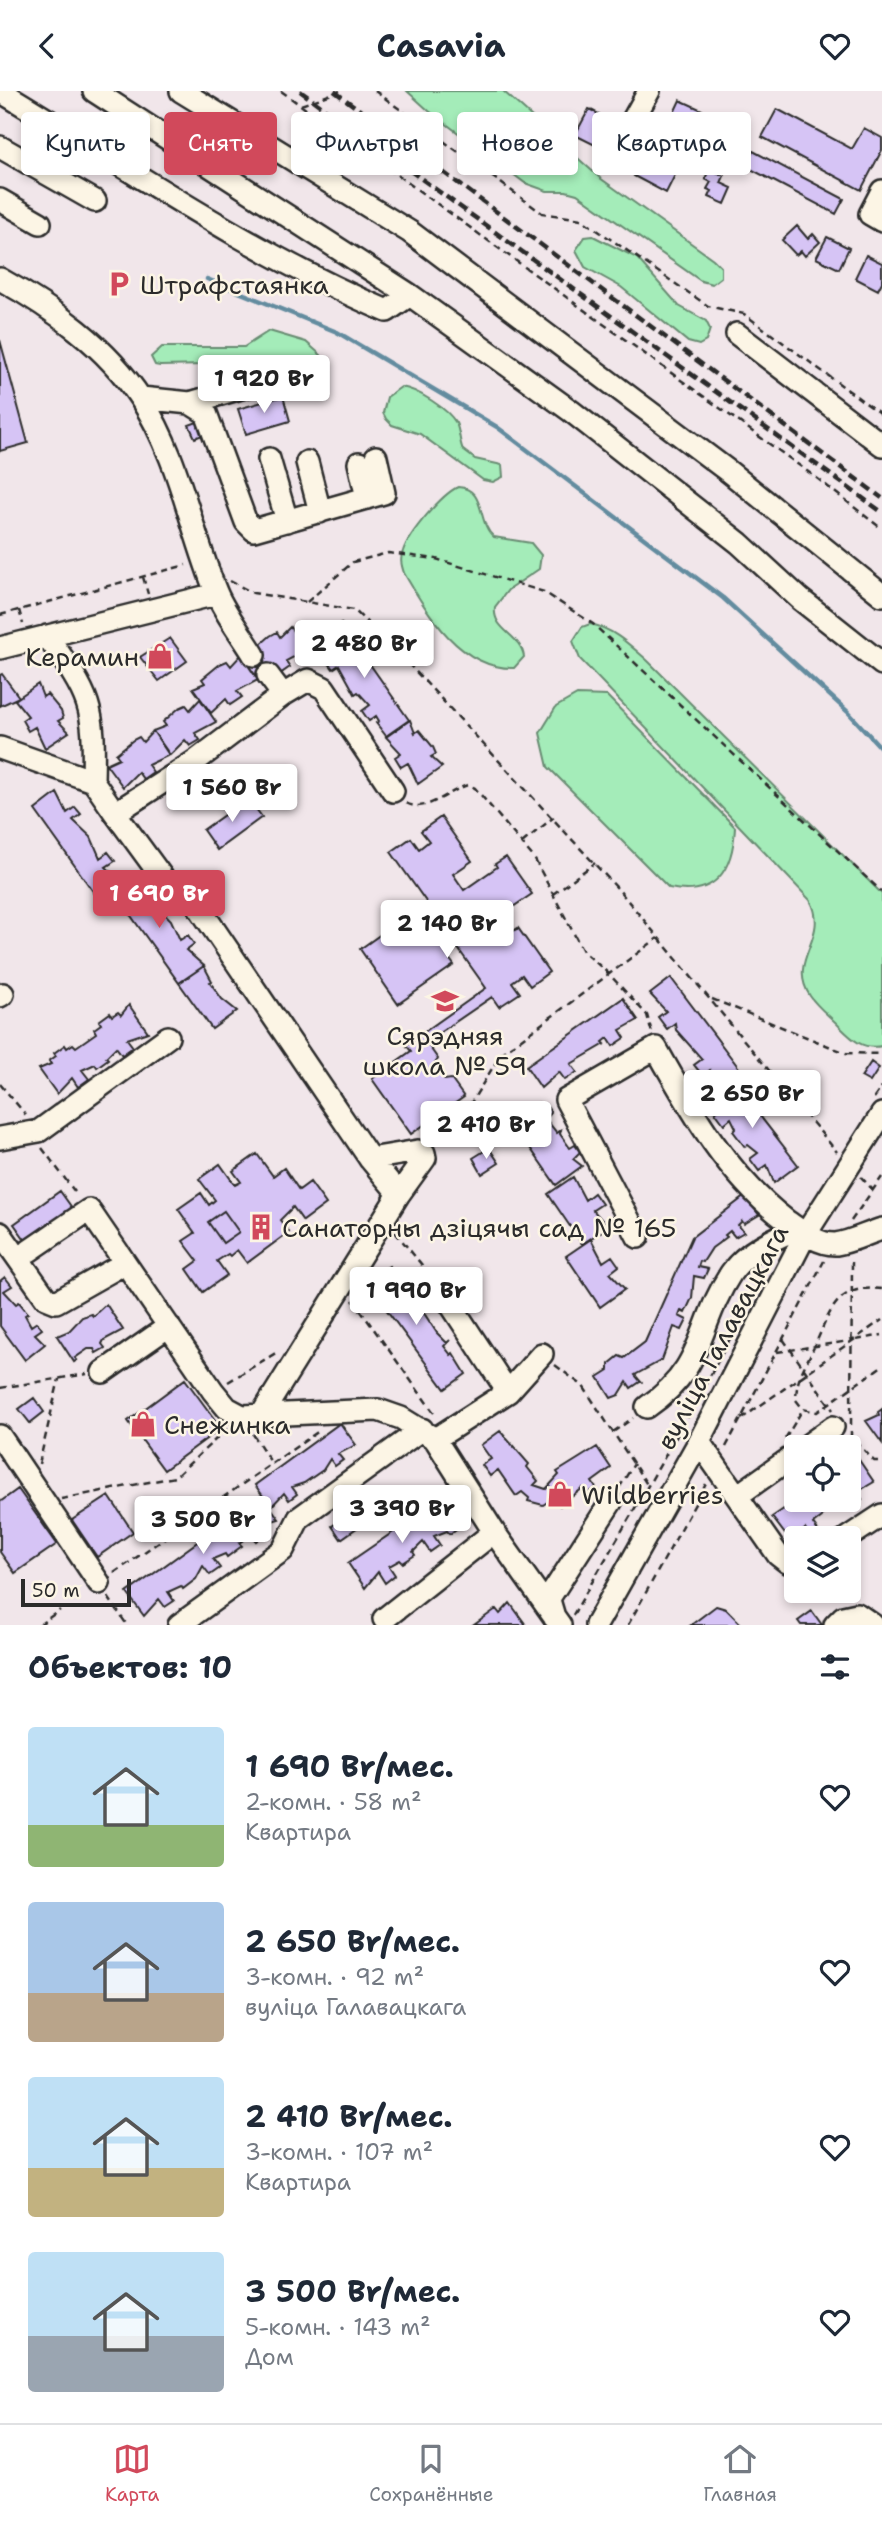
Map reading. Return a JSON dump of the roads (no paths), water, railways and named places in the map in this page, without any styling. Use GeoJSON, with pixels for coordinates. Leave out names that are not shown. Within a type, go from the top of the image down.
{"type":"FeatureCollection","features":[{"type":"Feature","properties":{"kind":"street"},"geometry":{"type":"LineString","coordinates":[[1,91],[243,238],[335,289],[387,311],[410,295]]}},
{"type":"Feature","properties":{"kind":"street"},"geometry":{"type":"LineString","coordinates":[[94,91],[410,295],[571,411],[739,543],[800,599],[882,664]]}},
{"type":"Feature","properties":{"kind":"street"},"geometry":{"type":"LineString","coordinates":[[181,91],[410,232],[728,471],[882,596]]}},
{"type":"Feature","properties":{"kind":"street"},"geometry":{"type":"LineString","coordinates":[[637,112],[649,91]]}},
{"type":"Feature","properties":{"kind":"street"},"geometry":{"type":"LineString","coordinates":[[0,147],[95,201]]}},
{"type":"Feature","properties":{"kind":"street"},"geometry":{"type":"LineString","coordinates":[[882,191],[870,214],[882,221]]}},
{"type":"Feature","properties":{"kind":"street"},"geometry":{"type":"LineString","coordinates":[[0,200],[40,223]]}},
{"type":"Feature","properties":{"kind":"street"},"geometry":{"type":"LineString","coordinates":[[0,279],[29,295],[89,339],[141,398],[254,655]]}},
{"type":"Feature","properties":{"kind":"street"},"geometry":{"type":"LineString","coordinates":[[737,334],[882,445]]}},
{"type":"Feature","properties":{"kind":"street"},"geometry":{"type":"LineString","coordinates":[[190,404],[258,383]]}},
{"type":"Feature","properties":{"kind":"street"},"geometry":{"type":"LineString","coordinates":[[141,398],[190,404],[206,413],[246,522],[254,530],[384,493],[367,460]]}},
{"type":"Feature","properties":{"kind":"street"},"geometry":{"type":"LineString","coordinates":[[269,459],[287,521]]}},
{"type":"Feature","properties":{"kind":"street"},"geometry":{"type":"LineString","coordinates":[[307,462],[320,512]]}},
{"type":"Feature","properties":{"kind":"street"},"geometry":{"type":"LineString","coordinates":[[0,649],[222,587]]}},
{"type":"Feature","properties":{"kind":"street"},"geometry":{"type":"LineString","coordinates":[[47,636],[83,687],[92,713],[93,781],[167,884],[192,897],[370,1159],[399,1194]]}},
{"type":"Feature","properties":{"kind":"street"},"geometry":{"type":"LineString","coordinates":[[268,675],[283,695]]}},
{"type":"Feature","properties":{"kind":"street"},"geometry":{"type":"LineString","coordinates":[[115,813],[197,760],[283,695],[308,680],[324,688],[393,791]]}},
{"type":"Feature","properties":{"kind":"street"},"geometry":{"type":"LineString","coordinates":[[0,748],[93,781]]}},
{"type":"Feature","properties":{"kind":"street"},"geometry":{"type":"LineString","coordinates":[[0,1138],[35,1132],[168,1037]]}},
{"type":"Feature","properties":{"kind":"street"},"geometry":{"type":"LineString","coordinates":[[638,1237],[566,1100],[656,1048],[698,1123],[746,1187],[802,1232],[843,1249],[882,1229]]}},
{"type":"Feature","properties":{"kind":"street","name":"вуліца Галавацкага"},"geometry":{"type":"LineString","coordinates":[[596,1625],[699,1442],[838,1159],[879,1113]]}},
{"type":"Feature","properties":{"kind":"street"},"geometry":{"type":"LineString","coordinates":[[252,1415],[343,1286],[399,1194],[424,1161],[425,1153],[418,1151],[370,1159]]}},
{"type":"Feature","properties":{"kind":"street"},"geometry":{"type":"LineString","coordinates":[[29,1251],[89,1210],[213,1391],[228,1408],[252,1415],[378,1410],[435,1433],[494,1532],[557,1621]]}},
{"type":"Feature","properties":{"kind":"street"},"geometry":{"type":"LineString","coordinates":[[647,1407],[663,1396],[690,1367],[732,1271],[773,1239],[802,1232]]}},
{"type":"Feature","properties":{"kind":"street"},"geometry":{"type":"LineString","coordinates":[[0,1233],[46,1298],[56,1302],[125,1263]]}},
{"type":"Feature","properties":{"kind":"street"},"geometry":{"type":"LineString","coordinates":[[436,1282],[508,1392]]}},
{"type":"Feature","properties":{"kind":"street"},"geometry":{"type":"LineString","coordinates":[[103,1372],[169,1327]]}},
{"type":"Feature","properties":{"kind":"street"},"geometry":{"type":"LineString","coordinates":[[179,1625],[283,1550],[299,1518],[435,1433],[508,1392],[542,1354]]}},
{"type":"Feature","properties":{"kind":"street"},"geometry":{"type":"LineString","coordinates":[[826,1435],[841,1426]]}},
{"type":"Feature","properties":{"kind":"street"},"geometry":{"type":"LineString","coordinates":[[0,1436],[99,1583]]}},
{"type":"Feature","properties":{"kind":"street"},"geometry":{"type":"LineString","coordinates":[[699,1442],[778,1555],[784,1560]]}},
{"type":"Feature","properties":{"kind":"street"},"geometry":{"type":"LineString","coordinates":[[737,1496],[784,1454]]}},
{"type":"Feature","properties":{"kind":"street"},"geometry":{"type":"LineString","coordinates":[[557,1621],[549,1600],[551,1595],[611,1502]]}},
{"type":"Feature","properties":{"kind":"street"},"geometry":{"type":"LineString","coordinates":[[861,1529],[882,1515]]}},
{"type":"Feature","properties":{"kind":"street"},"geometry":{"type":"LineString","coordinates":[[384,1619],[494,1532]]}},
{"type":"Feature","properties":{"kind":"street"},"geometry":{"type":"LineString","coordinates":[[835,1625],[843,1617],[857,1614],[873,1625]]}},
{"type":"Feature","properties":{"kind":"waterway"},"geometry":{"type":"LineString","coordinates":[[207,279],[337,332],[497,427],[723,598],[848,712],[882,749]]}},
{"type":"Feature","properties":{"kind":"railway"},"geometry":{"type":"LineString","coordinates":[[300,91],[882,512]]}},
{"type":"Feature","properties":{"kind":"railway"},"geometry":{"type":"LineString","coordinates":[[334,91],[882,498]]}},
{"type":"Feature","properties":{"kind":"place","name":"Штрафстаянка"},"geometry":{"type":"Point","coordinates":[119,284]}},
{"type":"Feature","properties":{"kind":"place","name":"Керамин"},"geometry":{"type":"Point","coordinates":[160,656]}},
{"type":"Feature","properties":{"kind":"place","name":"Сярэдняя школа № 59"},"geometry":{"type":"Point","coordinates":[445,1001]}},
{"type":"Feature","properties":{"kind":"place","name":"Санаторны дзіцячы сад № 165"},"geometry":{"type":"Point","coordinates":[261,1227]}},
{"type":"Feature","properties":{"kind":"place","name":"Снежинка"},"geometry":{"type":"Point","coordinates":[143,1424]}},
{"type":"Feature","properties":{"kind":"place","name":"Wildberries"},"geometry":{"type":"Point","coordinates":[560,1494]}}]}
